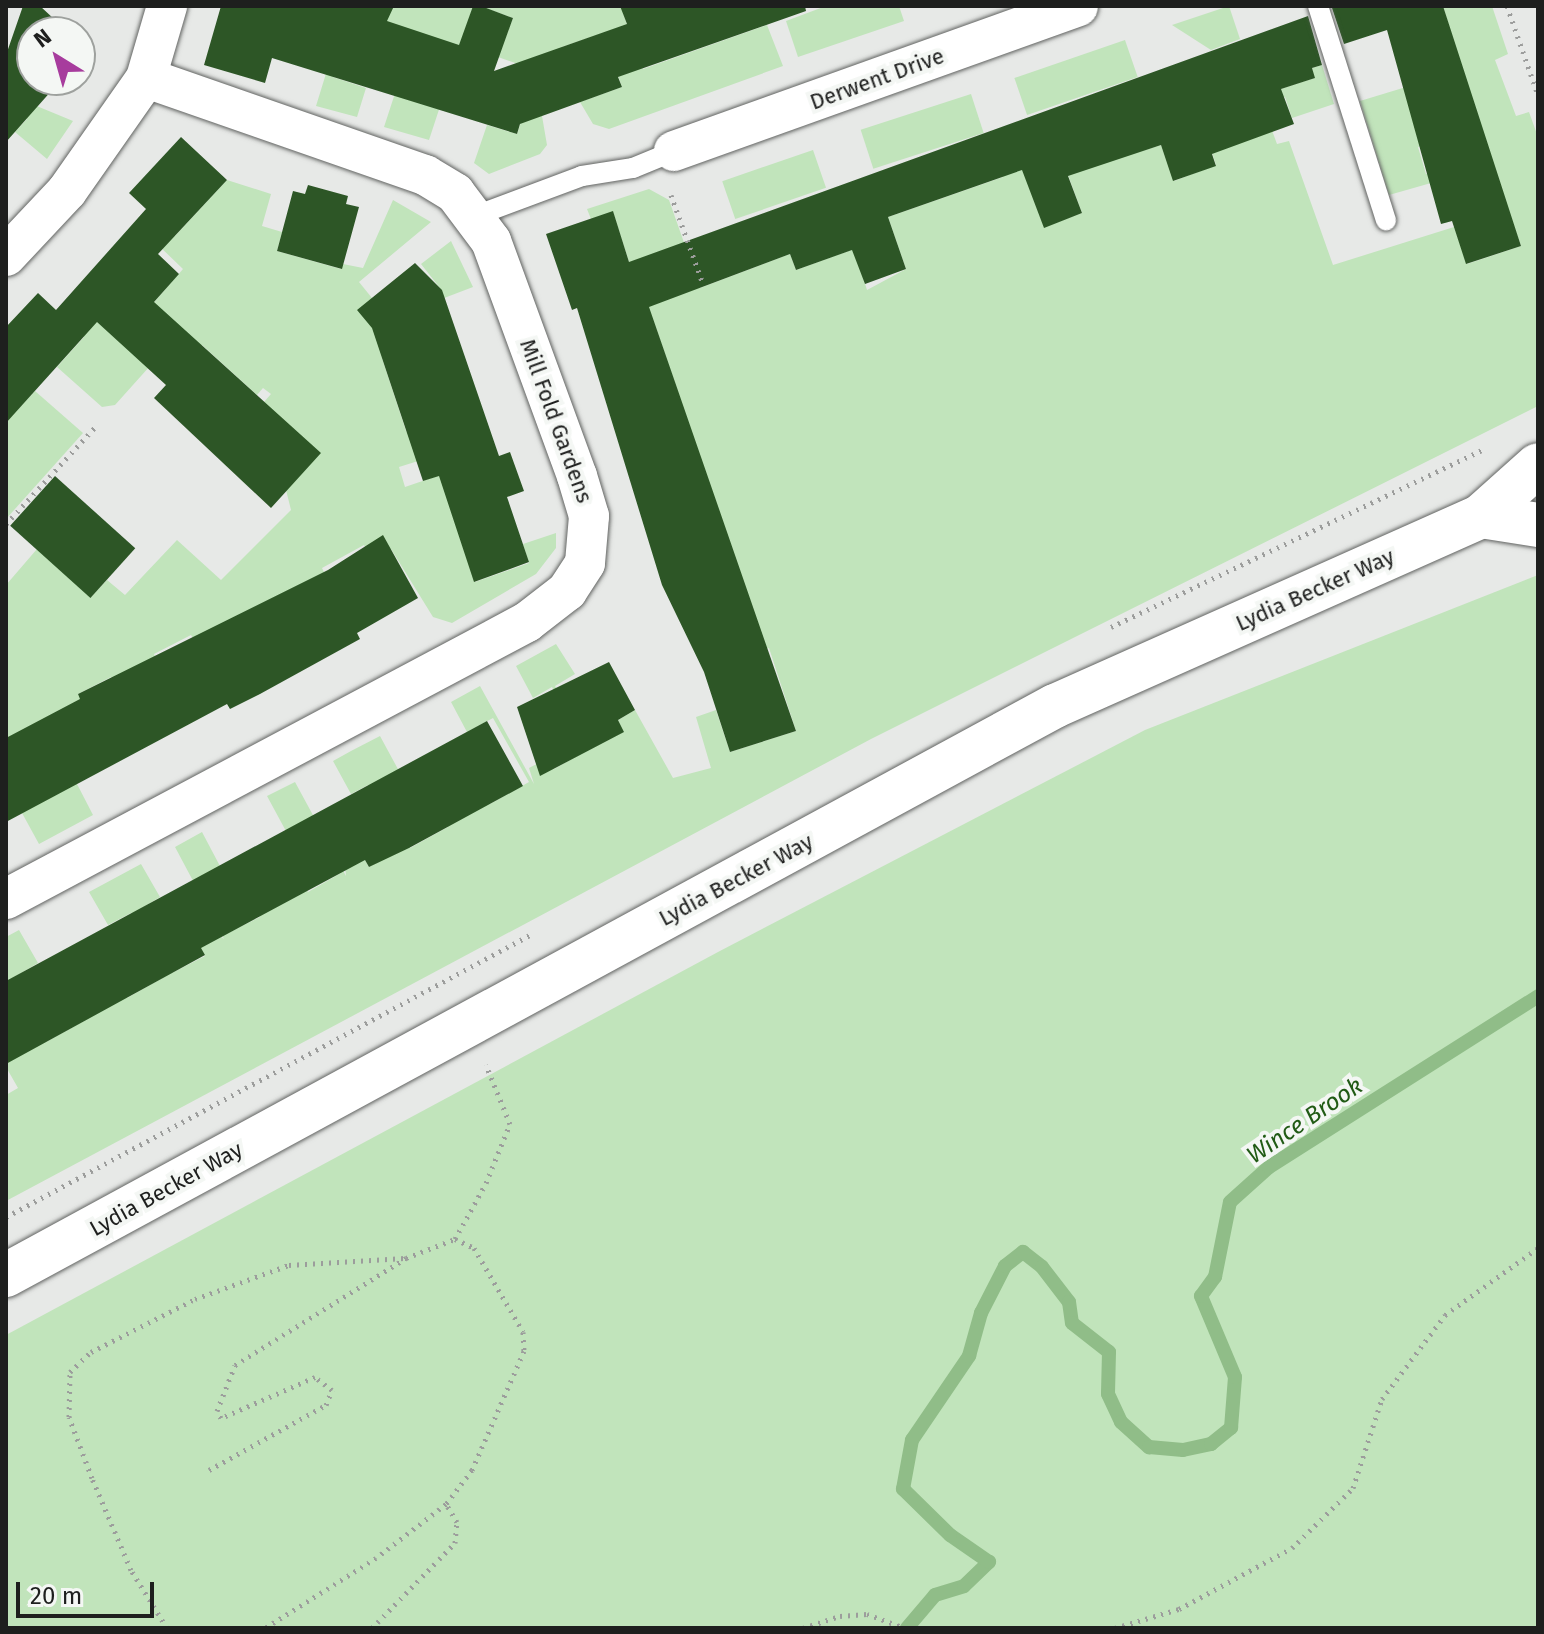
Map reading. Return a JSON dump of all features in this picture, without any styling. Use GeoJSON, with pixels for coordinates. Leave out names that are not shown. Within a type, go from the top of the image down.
{"type":"FeatureCollection","features":[{"type":"Feature","properties":{"kind":"street"},"geometry":{"type":"LineString","coordinates":[[6,256],[67,191],[146,78],[167,6]]}},
{"type":"Feature","properties":{"kind":"street","name":"Derwent Drive"},"geometry":{"type":"LineString","coordinates":[[666,155],[1078,6]]}},
{"type":"Feature","properties":{"kind":"street","name":"Mill Fold Gardens"},"geometry":{"type":"LineString","coordinates":[[6,899],[527,622],[573,583],[585,563],[589,516],[491,241],[455,193],[425,175],[146,78]]}},
{"type":"Feature","properties":{"kind":"street","name":"Lydia Becker Way"},"geometry":{"type":"LineString","coordinates":[[6,1275],[1055,706],[1481,516],[1538,465]]}},
{"type":"Feature","properties":{"kind":"street"},"geometry":{"type":"LineString","coordinates":[[1481,516],[1538,525]]}},
{"type":"Feature","properties":{"kind":"lane"},"geometry":{"type":"LineString","coordinates":[[1318,6],[1386,221]]}},
{"type":"Feature","properties":{"kind":"lane"},"geometry":{"type":"LineString","coordinates":[[475,216],[582,176],[666,155]]}},
{"type":"Feature","properties":{"kind":"path"},"geometry":{"type":"LineString","coordinates":[[1507,6],[1538,95]]}},
{"type":"Feature","properties":{"kind":"path"},"geometry":{"type":"LineString","coordinates":[[666,155],[703,284]]}},
{"type":"Feature","properties":{"kind":"path"},"geometry":{"type":"LineString","coordinates":[[6,524],[96,426]]}},
{"type":"Feature","properties":{"kind":"path"},"geometry":{"type":"LineString","coordinates":[[209,1470],[326,1405],[332,1390],[315,1377],[221,1418],[217,1411],[235,1365],[406,1258],[455,1239],[510,1124],[485,1063]]}},
{"type":"Feature","properties":{"kind":"path"},"geometry":{"type":"LineString","coordinates":[[265,1628],[376,1558],[446,1504],[472,1470],[524,1351],[523,1332],[510,1304],[474,1248],[455,1239]]}},
{"type":"Feature","properties":{"kind":"path"},"geometry":{"type":"LineString","coordinates":[[1115,1628],[1179,1609],[1292,1548],[1353,1488],[1382,1399],[1445,1315],[1538,1248]]}},
{"type":"Feature","properties":{"kind":"path"},"geometry":{"type":"LineString","coordinates":[[167,1628],[131,1570],[92,1478],[69,1417],[70,1372],[91,1352],[195,1299],[289,1265],[406,1258]]}},
{"type":"Feature","properties":{"kind":"path"},"geometry":{"type":"LineString","coordinates":[[372,1628],[455,1543],[457,1522],[446,1504]]}},
{"type":"Feature","properties":{"kind":"path"},"geometry":{"type":"LineString","coordinates":[[803,1628],[840,1616],[890,1620],[905,1628]]}},
{"type":"Feature","properties":{"kind":"green space"},"geometry":{"type":"Polygon","coordinates":[[[367,6],[473,6],[429,140],[384,127],[400,78],[367,6]]]}},
{"type":"Feature","properties":{"kind":"green space"},"geometry":{"type":"Polygon","coordinates":[[[480,6],[640,6],[623,13],[643,69],[767,25],[783,66],[609,129],[593,124],[580,102],[622,87],[603,33],[562,47],[542,116],[547,145],[540,154],[489,174],[474,163],[487,125],[517,134],[538,71],[498,57],[513,18],[480,6]]]}},
{"type":"Feature","properties":{"kind":"green space"},"geometry":{"type":"Polygon","coordinates":[[[826,6],[899,6],[904,21],[798,57],[786,21],[826,6]]]}},
{"type":"Feature","properties":{"kind":"green space"},"geometry":{"type":"Polygon","coordinates":[[[1229,6],[1240,39],[1211,50],[1172,25],[1229,6]]]}},
{"type":"Feature","properties":{"kind":"green space"},"geometry":{"type":"Polygon","coordinates":[[[1443,6],[1492,6],[1508,54],[1495,60],[1516,116],[1529,112],[1538,137],[1538,406],[871,739],[6,1201],[6,1095],[18,1088],[6,1067],[6,1043],[32,1029],[6,983],[6,937],[19,930],[38,963],[11,979],[46,1042],[84,1021],[76,1006],[95,996],[102,1000],[101,994],[119,984],[127,998],[166,976],[131,913],[108,925],[89,892],[141,864],[160,897],[137,911],[172,973],[205,956],[199,945],[218,934],[224,939],[175,847],[202,832],[221,868],[197,880],[226,934],[260,917],[253,905],[275,893],[278,898],[302,881],[308,892],[341,873],[313,820],[287,833],[267,796],[295,782],[346,876],[345,866],[363,856],[369,867],[402,849],[368,785],[351,794],[333,761],[351,751],[380,736],[399,771],[375,785],[410,848],[448,827],[440,813],[459,802],[464,810],[468,807],[464,799],[482,790],[490,804],[529,782],[493,718],[467,732],[451,702],[480,686],[534,784],[529,768],[548,758],[554,769],[586,751],[552,687],[533,698],[516,666],[556,644],[575,674],[555,686],[590,749],[623,732],[618,720],[635,710],[673,778],[711,768],[696,717],[716,710],[730,752],[796,731],[769,648],[749,653],[737,618],[753,613],[730,547],[710,553],[698,518],[719,511],[696,445],[674,453],[659,411],[682,404],[656,328],[631,335],[617,295],[637,287],[613,212],[591,219],[587,209],[649,189],[669,200],[700,288],[790,254],[796,270],[854,249],[867,290],[906,269],[888,217],[1003,177],[1000,168],[1020,162],[1044,227],[1082,213],[1061,156],[1125,133],[1132,154],[1161,145],[1174,181],[1216,165],[1203,124],[1205,114],[1314,78],[1312,68],[1322,65],[1334,104],[1292,118],[1285,97],[1263,106],[1277,144],[1289,141],[1333,265],[1454,227],[1467,264],[1521,246],[1506,203],[1445,223],[1439,205],[1499,185],[1467,85],[1409,103],[1416,128],[1429,124],[1434,141],[1418,147],[1426,174],[1435,171],[1438,181],[1389,195],[1360,101],[1462,70],[1443,6]]]}},
{"type":"Feature","properties":{"kind":"green space"},"geometry":{"type":"Polygon","coordinates":[[[1125,40],[1138,77],[1027,115],[1014,78],[1125,40]]]}},
{"type":"Feature","properties":{"kind":"green space"},"geometry":{"type":"Polygon","coordinates":[[[332,54],[333,77],[366,88],[357,117],[316,106],[332,54]]]}},
{"type":"Feature","properties":{"kind":"green space"},"geometry":{"type":"Polygon","coordinates":[[[971,94],[984,133],[873,169],[861,130],[971,94]]]}},
{"type":"Feature","properties":{"kind":"green space"},"geometry":{"type":"Polygon","coordinates":[[[10,95],[73,121],[47,159],[15,132],[27,119],[6,100],[10,95]]]}},
{"type":"Feature","properties":{"kind":"green space"},"geometry":{"type":"Polygon","coordinates":[[[813,150],[826,188],[735,219],[722,181],[813,150]]]}},
{"type":"Feature","properties":{"kind":"green space"},"geometry":{"type":"Polygon","coordinates":[[[227,180],[271,194],[262,226],[282,232],[277,251],[341,269],[343,264],[363,268],[393,200],[431,222],[359,282],[372,298],[382,358],[406,431],[434,456],[399,467],[405,487],[440,475],[475,582],[529,563],[523,544],[556,533],[556,548],[536,574],[452,623],[433,617],[391,549],[372,559],[364,545],[322,568],[328,580],[199,649],[191,635],[154,654],[162,671],[120,693],[111,677],[78,694],[85,707],[77,784],[93,815],[39,844],[22,813],[6,738],[6,585],[37,549],[91,597],[107,580],[125,595],[177,540],[221,580],[291,510],[264,402],[271,394],[263,388],[257,395],[202,345],[175,374],[150,366],[115,405],[102,407],[57,367],[84,337],[74,327],[149,308],[183,269],[155,242],[175,236],[227,180]]]}},
{"type":"Feature","properties":{"kind":"green space"},"geometry":{"type":"Polygon","coordinates":[[[451,241],[473,287],[431,303],[429,298],[440,288],[421,264],[451,241]]]}},
{"type":"Feature","properties":{"kind":"green space"},"geometry":{"type":"Polygon","coordinates":[[[35,391],[83,433],[6,519],[6,422],[35,391]]]}},
{"type":"Feature","properties":{"kind":"green space"},"geometry":{"type":"Polygon","coordinates":[[[1538,575],[1538,1628],[6,1628],[6,1335],[718,952],[1145,730],[1538,575]]]}},
{"type":"Feature","properties":{"kind":"building"},"geometry":{"type":"Polygon","coordinates":[[[23,6],[40,6],[51,16],[20,16],[23,6]]]}},
{"type":"Feature","properties":{"kind":"building"},"geometry":{"type":"Polygon","coordinates":[[[221,6],[394,6],[387,21],[459,45],[473,6],[481,6],[513,18],[494,71],[627,24],[620,6],[805,6],[806,11],[618,77],[622,87],[520,124],[517,134],[272,58],[265,83],[204,65],[221,6]]]}},
{"type":"Feature","properties":{"kind":"building"},"geometry":{"type":"Polygon","coordinates":[[[1443,6],[1521,246],[1466,264],[1452,221],[1441,224],[1387,30],[1344,44],[1332,8],[1443,6]]]}},
{"type":"Feature","properties":{"kind":"building"},"geometry":{"type":"Polygon","coordinates":[[[1308,16],[1322,65],[1312,68],[1315,78],[1281,89],[1294,124],[1212,154],[1216,166],[1173,181],[1161,145],[1068,176],[1082,213],[1044,228],[1022,170],[888,217],[906,269],[865,284],[852,250],[796,270],[790,254],[649,307],[796,731],[730,752],[704,672],[662,585],[577,308],[572,310],[546,234],[613,211],[629,262],[1308,16]]]}},
{"type":"Feature","properties":{"kind":"building"},"geometry":{"type":"Polygon","coordinates":[[[16,26],[16,96],[47,96],[6,142],[6,55],[16,26]]]}},
{"type":"Feature","properties":{"kind":"building"},"geometry":{"type":"Polygon","coordinates":[[[181,137],[227,180],[158,254],[179,274],[154,302],[321,453],[271,508],[154,398],[166,385],[97,322],[6,423],[6,327],[38,293],[56,310],[146,209],[129,193],[181,137]]]}},
{"type":"Feature","properties":{"kind":"building"},"geometry":{"type":"Polygon","coordinates":[[[308,185],[348,196],[346,204],[359,207],[342,269],[277,251],[293,191],[305,194],[308,185]]]}},
{"type":"Feature","properties":{"kind":"building"},"geometry":{"type":"Polygon","coordinates":[[[415,263],[442,290],[499,456],[510,452],[524,491],[507,497],[529,562],[474,582],[439,476],[423,481],[372,328],[357,310],[415,263]]]}},
{"type":"Feature","properties":{"kind":"building"},"geometry":{"type":"Polygon","coordinates":[[[55,476],[135,548],[90,598],[10,526],[55,476]]]}},
{"type":"Feature","properties":{"kind":"building"},"geometry":{"type":"Polygon","coordinates":[[[383,535],[418,598],[357,633],[360,639],[260,694],[230,709],[227,704],[6,822],[6,738],[80,699],[78,694],[328,570],[383,535]]]}},
{"type":"Feature","properties":{"kind":"building"},"geometry":{"type":"Polygon","coordinates":[[[609,662],[635,710],[618,720],[624,732],[540,776],[517,707],[609,662]]]}},
{"type":"Feature","properties":{"kind":"building"},"geometry":{"type":"Polygon","coordinates":[[[487,721],[523,786],[369,867],[365,860],[201,948],[205,955],[6,1064],[6,981],[487,721]]]}},
{"type":"Feature","properties":{"kind":"waterway","name":"Wince Brook"},"geometry":{"type":"LineString","coordinates":[[907,1628],[935,1595],[964,1586],[989,1562],[950,1535],[903,1489],[912,1440],[969,1356],[981,1313],[1005,1266],[1023,1252],[1042,1267],[1069,1302],[1072,1323],[1109,1352],[1108,1394],[1121,1422],[1149,1447],[1183,1450],[1211,1444],[1231,1428],[1235,1377],[1201,1296],[1215,1277],[1230,1202],[1269,1167],[1538,996]]}}]}
